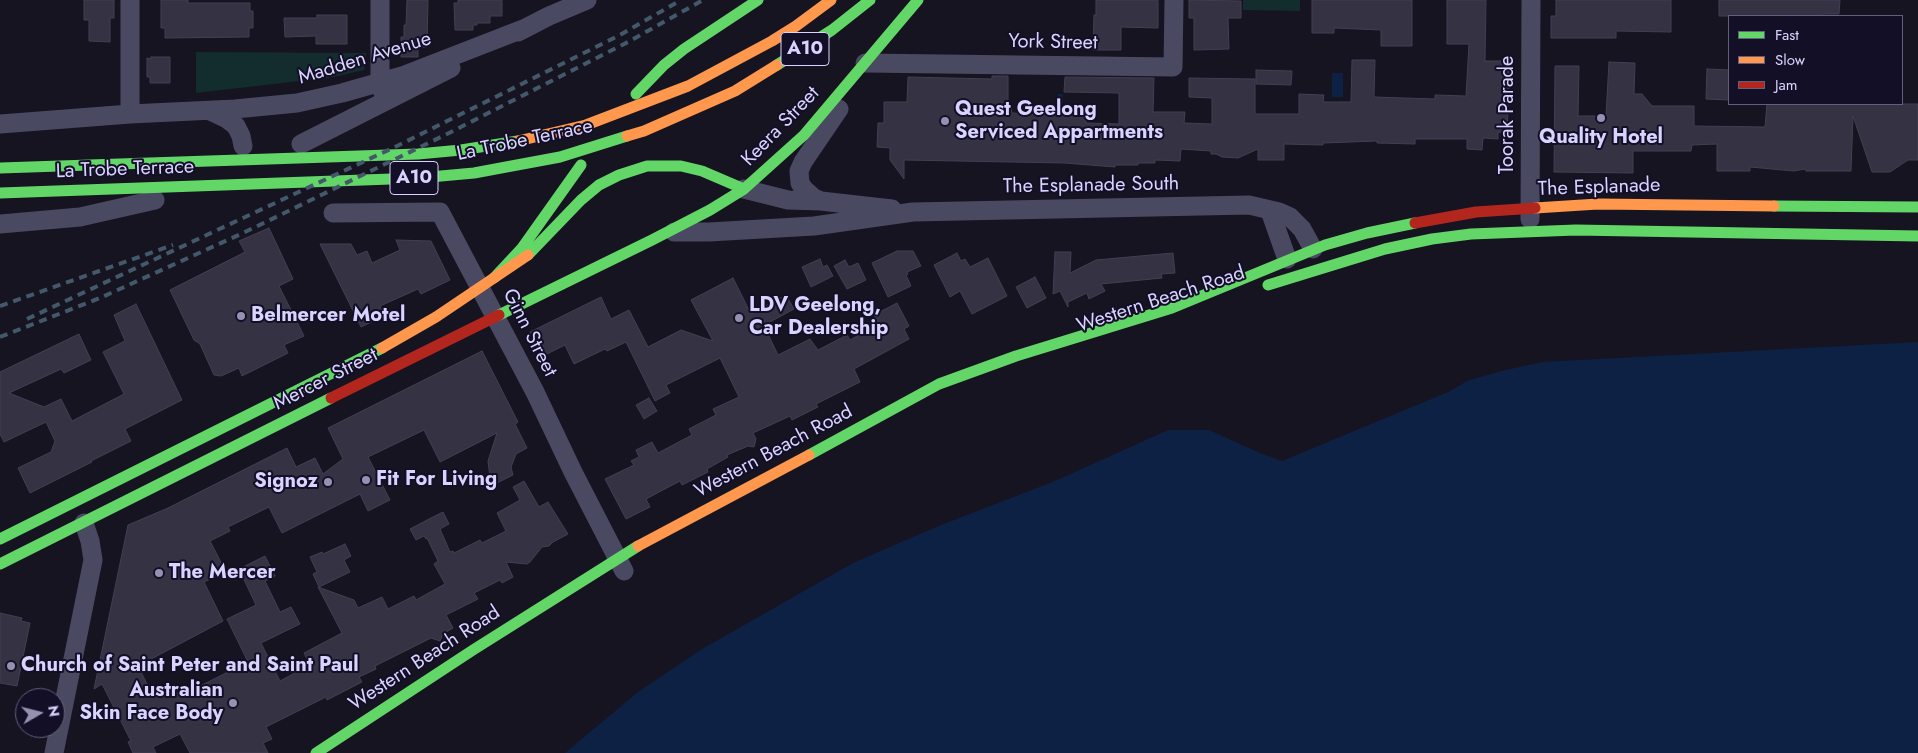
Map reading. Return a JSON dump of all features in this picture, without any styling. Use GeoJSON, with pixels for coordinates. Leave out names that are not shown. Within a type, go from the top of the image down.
{"type":"FeatureCollection","features":[{"type":"Feature","properties":{"kind":"main road"},"geometry":{"type":"LineString","coordinates":[[636,94],[664,65],[684,49],[758,0]]}},
{"type":"Feature","properties":{"kind":"main road","name":"La Trobe Terrace"},"geometry":{"type":"LineString","coordinates":[[0,168],[418,154],[497,145],[544,136],[594,122],[688,86],[723,69],[796,26],[831,0]]}},
{"type":"Feature","properties":{"kind":"main road","name":"La Trobe Terrace"},"geometry":{"type":"LineString","coordinates":[[0,192],[419,178],[474,173],[560,157],[644,131],[735,91],[804,49],[870,0]]}},
{"type":"Feature","properties":{"kind":"main road","name":"Keera Street"},"geometry":{"type":"LineString","coordinates":[[669,232],[744,189],[804,136],[918,0]]}},
{"type":"Feature","properties":{"kind":"main road"},"geometry":{"type":"LineString","coordinates":[[488,283],[522,248],[581,165]]}},
{"type":"Feature","properties":{"kind":"main road","name":"The Esplanade South"},"geometry":{"type":"LineString","coordinates":[[488,283],[535,248],[586,196],[610,179],[630,171],[647,166],[680,166],[702,171],[744,189]]}},
{"type":"Feature","properties":{"kind":"main road","name":"The Esplanade"},"geometry":{"type":"LineString","coordinates":[[1291,267],[1313,249],[1367,233],[1476,212],[1598,204],[1918,207]]}},
{"type":"Feature","properties":{"kind":"main road","name":"The Esplanade"},"geometry":{"type":"LineString","coordinates":[[1291,267],[1315,270],[1432,239],[1471,234],[1529,231],[1576,230],[1918,236]]}},
{"type":"Feature","properties":{"kind":"main road","name":"Mercer Street"},"geometry":{"type":"LineString","coordinates":[[0,564],[387,370],[669,232]]}},
{"type":"Feature","properties":{"kind":"main road","name":"The Esplanade South"},"geometry":{"type":"LineString","coordinates":[[1313,249],[1315,270]]}},
{"type":"Feature","properties":{"kind":"main road","name":"Western Beach Road"},"geometry":{"type":"LineString","coordinates":[[1258,288],[1291,267]]}},
{"type":"Feature","properties":{"kind":"main road","name":"Western Beach Road"},"geometry":{"type":"LineString","coordinates":[[316,753],[473,650],[623,567],[661,532],[733,496],[939,384],[1016,356],[1172,308],[1291,267]]}},
{"type":"Feature","properties":{"kind":"main road","name":"Mercer Street"},"geometry":{"type":"LineString","coordinates":[[0,539],[358,361],[436,317],[488,283]]}},
{"type":"Feature","properties":{"kind":"main road","name":"Western Beach Road"},"geometry":{"type":"LineString","coordinates":[[835,454],[944,395],[1045,358],[1208,306]]}},
{"type":"Feature","properties":{"kind":"main road","name":"Western Beach Road"},"geometry":{"type":"LineString","coordinates":[[764,492],[780,484]]}},
{"type":"Feature","properties":{"kind":"main road"},"geometry":{"type":"LineString","coordinates":[[73,502],[84,523]]}},
{"type":"Feature","properties":{"kind":"main road","name":"Western Beach Road"},"geometry":{"type":"LineString","coordinates":[[333,753],[463,671]]}},
{"type":"Feature","properties":{"kind":"street"},"geometry":{"type":"LineString","coordinates":[[130,0],[130,114]]}},
{"type":"Feature","properties":{"kind":"street"},"geometry":{"type":"LineString","coordinates":[[380,0],[380,83],[386,102]]}},
{"type":"Feature","properties":{"kind":"street","name":"Madden Avenue"},"geometry":{"type":"LineString","coordinates":[[302,144],[528,27],[587,0]]}},
{"type":"Feature","properties":{"kind":"street","name":"York Street"},"geometry":{"type":"LineString","coordinates":[[864,64],[1173,67],[1174,0]]}},
{"type":"Feature","properties":{"kind":"street","name":"Toorak Parade"},"geometry":{"type":"LineString","coordinates":[[1529,231],[1531,208],[1531,0]]}},
{"type":"Feature","properties":{"kind":"street","name":"Madden Avenue"},"geometry":{"type":"LineString","coordinates":[[0,124],[130,114],[209,111],[297,103],[402,76],[528,27]]}},
{"type":"Feature","properties":{"kind":"street"},"geometry":{"type":"LineString","coordinates":[[821,201],[810,196],[802,186],[799,175],[801,167],[835,117],[864,64]]}},
{"type":"Feature","properties":{"kind":"street","name":"Madden Avenue"},"geometry":{"type":"LineString","coordinates":[[209,111],[233,124],[241,136],[243,146]]}},
{"type":"Feature","properties":{"kind":"street","name":"The Esplanade South"},"geometry":{"type":"LineString","coordinates":[[744,189],[788,200],[821,201],[913,212]]}},
{"type":"Feature","properties":{"kind":"street"},"geometry":{"type":"LineString","coordinates":[[0,224],[80,217],[155,200]]}},
{"type":"Feature","properties":{"kind":"street","name":"The Esplanade South"},"geometry":{"type":"LineString","coordinates":[[669,232],[709,232],[814,226],[913,212],[1249,205],[1283,214],[1293,220],[1302,230],[1313,249]]}},
{"type":"Feature","properties":{"kind":"street"},"geometry":{"type":"LineString","coordinates":[[1270,211],[1291,267]]}},
{"type":"Feature","properties":{"kind":"street","name":"Ginn Street"},"geometry":{"type":"LineString","coordinates":[[333,213],[440,212],[471,273],[488,283],[497,317],[623,567]]}},
{"type":"Feature","properties":{"kind":"street"},"geometry":{"type":"LineString","coordinates":[[54,753],[93,560],[90,540],[84,523]]}},
{"type":"Feature","properties":{"kind":"green space"},"geometry":{"type":"Polygon","coordinates":[[[1243,0],[1300,0],[1300,11],[1243,10],[1243,0]]]}},
{"type":"Feature","properties":{"kind":"green space"},"geometry":{"type":"Polygon","coordinates":[[[196,52],[366,53],[366,62],[364,70],[334,77],[196,93],[196,52]]]}},
{"type":"Feature","properties":{"kind":"water"},"geometry":{"type":"Polygon","coordinates":[[[1332,73],[1343,73],[1343,97],[1332,97],[1332,73]]]}},
{"type":"Feature","properties":{"kind":"water"},"geometry":{"type":"Polygon","coordinates":[[[1058,94],[1063,94],[1061,156],[1057,156],[1058,94]]]}},
{"type":"Feature","properties":{"kind":"water"},"geometry":{"type":"Polygon","coordinates":[[[1918,342],[1918,753],[565,753],[638,692],[702,649],[853,563],[936,527],[1055,481],[1168,430],[1209,430],[1282,461],[1448,392],[1467,381],[1543,362],[1918,342]]]}},
{"type":"Feature","properties":{"kind":"building"},"geometry":{"type":"Polygon","coordinates":[[[84,0],[114,0],[114,18],[110,18],[110,42],[89,41],[89,20],[84,20],[84,0]]]}},
{"type":"Feature","properties":{"kind":"building"},"geometry":{"type":"Polygon","coordinates":[[[161,0],[188,0],[188,3],[250,3],[250,11],[253,11],[253,28],[249,28],[249,37],[165,38],[165,28],[161,28],[161,0]]]}},
{"type":"Feature","properties":{"kind":"building"},"geometry":{"type":"Polygon","coordinates":[[[407,0],[428,0],[427,47],[418,47],[418,57],[401,57],[401,37],[404,37],[404,25],[406,25],[407,0]]]}},
{"type":"Feature","properties":{"kind":"building"},"geometry":{"type":"Polygon","coordinates":[[[458,0],[502,0],[502,16],[490,16],[490,23],[477,23],[477,25],[473,25],[473,30],[455,30],[454,3],[458,3],[458,0]]]}},
{"type":"Feature","properties":{"kind":"building"},"geometry":{"type":"Polygon","coordinates":[[[1096,0],[1158,0],[1158,28],[1121,27],[1121,50],[1093,50],[1096,0]]]}},
{"type":"Feature","properties":{"kind":"building"},"geometry":{"type":"Polygon","coordinates":[[[1189,0],[1241,1],[1241,18],[1228,18],[1229,49],[1194,50],[1194,18],[1189,18],[1189,0]]]}},
{"type":"Feature","properties":{"kind":"building"},"geometry":{"type":"Polygon","coordinates":[[[1312,0],[1412,0],[1412,46],[1381,46],[1381,30],[1334,28],[1334,33],[1312,33],[1312,0]]]}},
{"type":"Feature","properties":{"kind":"building"},"geometry":{"type":"Polygon","coordinates":[[[1447,0],[1486,0],[1485,61],[1510,61],[1507,133],[1498,132],[1498,139],[1483,138],[1482,150],[1467,149],[1467,139],[1415,139],[1415,144],[1377,143],[1377,141],[1323,143],[1323,145],[1284,144],[1284,160],[1258,160],[1258,149],[1238,158],[1222,157],[1211,154],[1211,151],[1181,149],[1180,161],[1155,160],[1155,163],[1115,165],[1115,167],[1065,163],[904,160],[904,179],[890,160],[890,148],[877,147],[878,123],[884,123],[884,102],[907,102],[908,77],[992,79],[992,76],[1008,76],[1008,104],[1010,104],[1012,113],[1086,117],[1086,123],[1119,124],[1119,93],[1064,92],[1065,77],[1154,78],[1153,112],[1185,112],[1184,123],[1212,124],[1212,98],[1189,97],[1189,78],[1255,79],[1255,114],[1299,114],[1299,94],[1324,95],[1323,102],[1351,102],[1352,60],[1375,60],[1374,97],[1435,99],[1435,95],[1466,96],[1469,44],[1447,44],[1447,0]]]}},
{"type":"Feature","properties":{"kind":"building"},"geometry":{"type":"Polygon","coordinates":[[[1556,0],[1671,0],[1671,32],[1616,31],[1616,38],[1551,38],[1551,16],[1556,16],[1556,0]]]}},
{"type":"Feature","properties":{"kind":"building"},"geometry":{"type":"Polygon","coordinates":[[[1719,0],[1840,0],[1839,14],[1719,16],[1719,0]]]}},
{"type":"Feature","properties":{"kind":"building"},"geometry":{"type":"Polygon","coordinates":[[[317,15],[347,15],[347,44],[316,44],[316,36],[285,37],[284,18],[317,18],[317,15]]]}},
{"type":"Feature","properties":{"kind":"building"},"geometry":{"type":"Polygon","coordinates":[[[151,57],[170,57],[170,83],[150,83],[150,77],[147,77],[147,58],[151,59],[151,57]]]}},
{"type":"Feature","properties":{"kind":"building"},"geometry":{"type":"Polygon","coordinates":[[[1609,62],[1635,63],[1634,94],[1642,94],[1652,106],[1694,106],[1694,126],[1765,127],[1767,105],[1918,104],[1918,160],[1908,160],[1890,172],[1872,172],[1853,116],[1851,171],[1806,171],[1805,169],[1794,171],[1750,167],[1750,171],[1717,171],[1717,144],[1692,145],[1691,151],[1633,151],[1633,173],[1554,172],[1555,66],[1579,66],[1578,116],[1606,116],[1609,62]]]}},
{"type":"Feature","properties":{"kind":"building"},"geometry":{"type":"Polygon","coordinates":[[[1707,69],[1728,70],[1728,100],[1706,99],[1707,69]]]}},
{"type":"Feature","properties":{"kind":"building"},"geometry":{"type":"Polygon","coordinates":[[[1256,70],[1292,71],[1291,85],[1256,84],[1256,70]]]}},
{"type":"Feature","properties":{"kind":"building"},"geometry":{"type":"Polygon","coordinates":[[[269,228],[293,279],[279,286],[304,336],[284,345],[288,353],[242,376],[239,368],[221,376],[214,375],[200,344],[194,340],[170,290],[245,252],[239,241],[269,228]]]}},
{"type":"Feature","properties":{"kind":"building"},"geometry":{"type":"Polygon","coordinates":[[[396,240],[431,241],[450,280],[421,294],[418,289],[380,306],[384,316],[361,327],[320,244],[351,244],[357,255],[367,251],[372,263],[400,250],[396,240]]]}},
{"type":"Feature","properties":{"kind":"building"},"geometry":{"type":"Polygon","coordinates":[[[897,251],[913,251],[921,266],[907,272],[908,274],[906,275],[911,286],[888,297],[872,263],[897,251]]]}},
{"type":"Feature","properties":{"kind":"building"},"geometry":{"type":"Polygon","coordinates":[[[1055,252],[1071,252],[1070,273],[1096,260],[1173,253],[1175,273],[1161,274],[1162,278],[1101,284],[1105,291],[1089,299],[1087,293],[1068,302],[1068,307],[1060,291],[1053,294],[1055,252]]]}},
{"type":"Feature","properties":{"kind":"building"},"geometry":{"type":"Polygon","coordinates":[[[957,253],[961,261],[965,259],[970,267],[988,258],[1007,296],[972,314],[960,291],[950,297],[934,265],[957,253]]]}},
{"type":"Feature","properties":{"kind":"building"},"geometry":{"type":"Polygon","coordinates":[[[820,259],[823,267],[827,265],[833,276],[811,287],[802,267],[820,259]]]}},
{"type":"Feature","properties":{"kind":"building"},"geometry":{"type":"Polygon","coordinates":[[[845,260],[849,267],[858,263],[866,280],[847,289],[834,266],[845,260]]]}},
{"type":"Feature","properties":{"kind":"building"},"geometry":{"type":"Polygon","coordinates":[[[1035,277],[1046,298],[1027,308],[1016,287],[1035,277]]]}},
{"type":"Feature","properties":{"kind":"building"},"geometry":{"type":"Polygon","coordinates":[[[733,278],[751,314],[786,295],[794,309],[768,323],[769,326],[765,328],[778,355],[810,339],[818,350],[847,335],[850,340],[879,324],[874,315],[897,303],[909,326],[904,329],[909,339],[854,369],[860,382],[816,404],[818,407],[792,420],[790,416],[753,433],[756,439],[754,447],[748,446],[727,455],[728,457],[707,469],[708,472],[682,485],[680,481],[646,499],[650,507],[626,519],[605,479],[634,465],[631,461],[639,457],[636,450],[652,442],[658,453],[692,435],[689,429],[716,415],[713,409],[739,397],[720,358],[666,385],[670,393],[655,401],[626,342],[607,351],[605,349],[574,364],[565,345],[543,356],[530,332],[601,297],[611,319],[629,310],[648,347],[681,330],[713,341],[691,300],[733,278]]]}},
{"type":"Feature","properties":{"kind":"building"},"geometry":{"type":"Polygon","coordinates":[[[136,304],[182,400],[125,429],[131,441],[30,493],[18,468],[51,452],[55,441],[46,422],[4,442],[0,434],[0,372],[79,334],[91,360],[64,373],[61,369],[9,393],[44,407],[61,399],[72,421],[124,394],[103,352],[125,341],[114,315],[136,304]]]}},
{"type":"Feature","properties":{"kind":"building"},"geometry":{"type":"Polygon","coordinates":[[[482,351],[518,422],[515,424],[527,448],[516,454],[511,467],[513,475],[493,485],[490,478],[488,461],[497,433],[440,462],[424,430],[368,457],[390,500],[368,511],[360,494],[282,533],[269,507],[228,527],[230,531],[210,541],[226,572],[204,582],[223,621],[138,666],[154,698],[180,685],[184,694],[248,662],[227,619],[256,605],[239,569],[265,556],[275,576],[265,581],[280,612],[291,607],[300,624],[261,643],[280,681],[310,665],[304,653],[342,633],[318,587],[354,600],[358,608],[382,597],[388,609],[414,596],[416,600],[445,584],[434,564],[438,561],[427,538],[424,536],[416,540],[410,529],[431,518],[443,512],[449,524],[440,529],[450,552],[453,551],[454,553],[480,540],[482,543],[506,531],[497,513],[520,500],[513,487],[524,481],[539,507],[548,502],[568,534],[549,546],[542,547],[527,564],[506,562],[513,577],[502,583],[500,580],[474,593],[478,599],[446,615],[453,628],[443,634],[440,641],[431,638],[375,666],[376,669],[359,677],[362,682],[327,700],[326,697],[266,727],[272,739],[263,743],[268,753],[190,753],[180,734],[153,747],[156,753],[133,753],[128,742],[131,741],[102,684],[94,689],[128,525],[168,508],[287,448],[296,467],[315,458],[323,474],[343,459],[328,428],[482,351]]]}},
{"type":"Feature","properties":{"kind":"building"},"geometry":{"type":"Polygon","coordinates":[[[649,398],[657,411],[644,419],[636,405],[649,398]]]}},
{"type":"Feature","properties":{"kind":"building"},"geometry":{"type":"Polygon","coordinates":[[[345,544],[351,556],[344,560],[350,572],[319,587],[313,574],[317,572],[310,557],[322,552],[323,554],[345,544]]]}},
{"type":"Feature","properties":{"kind":"building","name":"Church of Saint Peter and Saint Paul"},"geometry":{"type":"Polygon","coordinates":[[[0,613],[22,618],[21,621],[30,623],[17,686],[0,683],[0,613]]]}},
{"type":"Feature","properties":{"kind":"railway"},"geometry":{"type":"LineString","coordinates":[[27,319],[397,146],[620,35],[681,0]]}},
{"type":"Feature","properties":{"kind":"railway"},"geometry":{"type":"LineString","coordinates":[[0,337],[100,298],[243,233],[449,133],[628,42],[703,0]]}},
{"type":"Feature","properties":{"kind":"railway"},"geometry":{"type":"LineString","coordinates":[[0,306],[173,245]]}},
{"type":"Feature","properties":{"kind":"traffic: fast"},"geometry":{"type":"LineString","coordinates":[[636,94],[664,65],[684,49],[758,0]]}},
{"type":"Feature","properties":{"kind":"traffic: fast"},"geometry":{"type":"LineString","coordinates":[[777,65],[832,30],[870,0]]}},
{"type":"Feature","properties":{"kind":"traffic: fast"},"geometry":{"type":"LineString","coordinates":[[499,315],[652,240],[710,210],[744,189],[804,135],[918,0]]}},
{"type":"Feature","properties":{"kind":"traffic: fast"},"geometry":{"type":"LineString","coordinates":[[0,193],[419,178],[474,173],[560,157],[627,136]]}},
{"type":"Feature","properties":{"kind":"traffic: fast"},"geometry":{"type":"LineString","coordinates":[[0,168],[418,154],[461,150],[518,141]]}},
{"type":"Feature","properties":{"kind":"traffic: fast"},"geometry":{"type":"LineString","coordinates":[[494,278],[522,248],[581,165]]}},
{"type":"Feature","properties":{"kind":"traffic: fast"},"geometry":{"type":"LineString","coordinates":[[528,255],[581,200],[599,185],[619,175],[647,166],[681,166],[702,171],[744,189]]}},
{"type":"Feature","properties":{"kind":"traffic: fast"},"geometry":{"type":"LineString","coordinates":[[1774,206],[1918,207]]}},
{"type":"Feature","properties":{"kind":"traffic: fast"},"geometry":{"type":"LineString","coordinates":[[809,455],[939,384],[1016,356],[1172,308],[1325,245],[1367,233],[1415,223]]}},
{"type":"Feature","properties":{"kind":"traffic: fast"},"geometry":{"type":"LineString","coordinates":[[1268,285],[1385,249],[1432,239],[1471,234],[1576,230],[1918,236]]}},
{"type":"Feature","properties":{"kind":"traffic: fast"},"geometry":{"type":"LineString","coordinates":[[0,539],[382,348]]}},
{"type":"Feature","properties":{"kind":"traffic: fast"},"geometry":{"type":"LineString","coordinates":[[0,564],[331,398]]}},
{"type":"Feature","properties":{"kind":"traffic: fast"},"geometry":{"type":"LineString","coordinates":[[316,753],[473,650],[638,546]]}},
{"type":"Feature","properties":{"kind":"traffic: slow"},"geometry":{"type":"LineString","coordinates":[[518,141],[586,125],[688,86],[772,41],[831,0]]}},
{"type":"Feature","properties":{"kind":"traffic: slow"},"geometry":{"type":"LineString","coordinates":[[627,136],[644,131],[735,91],[777,65]]}},
{"type":"Feature","properties":{"kind":"traffic: slow"},"geometry":{"type":"LineString","coordinates":[[1535,208],[1598,204],[1774,206]]}},
{"type":"Feature","properties":{"kind":"traffic: slow"},"geometry":{"type":"LineString","coordinates":[[382,348],[436,317],[528,255]]}},
{"type":"Feature","properties":{"kind":"traffic: slow"},"geometry":{"type":"LineString","coordinates":[[638,546],[809,455]]}},
{"type":"Feature","properties":{"kind":"traffic: jam"},"geometry":{"type":"LineString","coordinates":[[1415,223],[1476,212],[1535,208]]}},
{"type":"Feature","properties":{"kind":"traffic: jam"},"geometry":{"type":"LineString","coordinates":[[331,398],[499,315]]}},
{"type":"Feature","properties":{"kind":"place","name":"Quality Hotel"},"geometry":{"type":"Point","coordinates":[1601,118]}},
{"type":"Feature","properties":{"kind":"place","name":"Quest Geelong Serviced Appartments"},"geometry":{"type":"Point","coordinates":[945,121]}},
{"type":"Feature","properties":{"kind":"place","name":"Belmercer Motel"},"geometry":{"type":"Point","coordinates":[241,316]}},
{"type":"Feature","properties":{"kind":"place","name":"LDV Geelong, Car Dealership"},"geometry":{"type":"Point","coordinates":[739,318]}},
{"type":"Feature","properties":{"kind":"place","name":"Fit For Living"},"geometry":{"type":"Point","coordinates":[366,480]}},
{"type":"Feature","properties":{"kind":"place","name":"Signoz"},"geometry":{"type":"Point","coordinates":[328,482]}},
{"type":"Feature","properties":{"kind":"place","name":"The Mercer"},"geometry":{"type":"Point","coordinates":[159,573]}},
{"type":"Feature","properties":{"kind":"place","name":"Church of Saint Peter and Saint Paul"},"geometry":{"type":"Point","coordinates":[11,666]}},
{"type":"Feature","properties":{"kind":"place","name":"Australian Skin Face Body"},"geometry":{"type":"Point","coordinates":[233,703]}}]}
